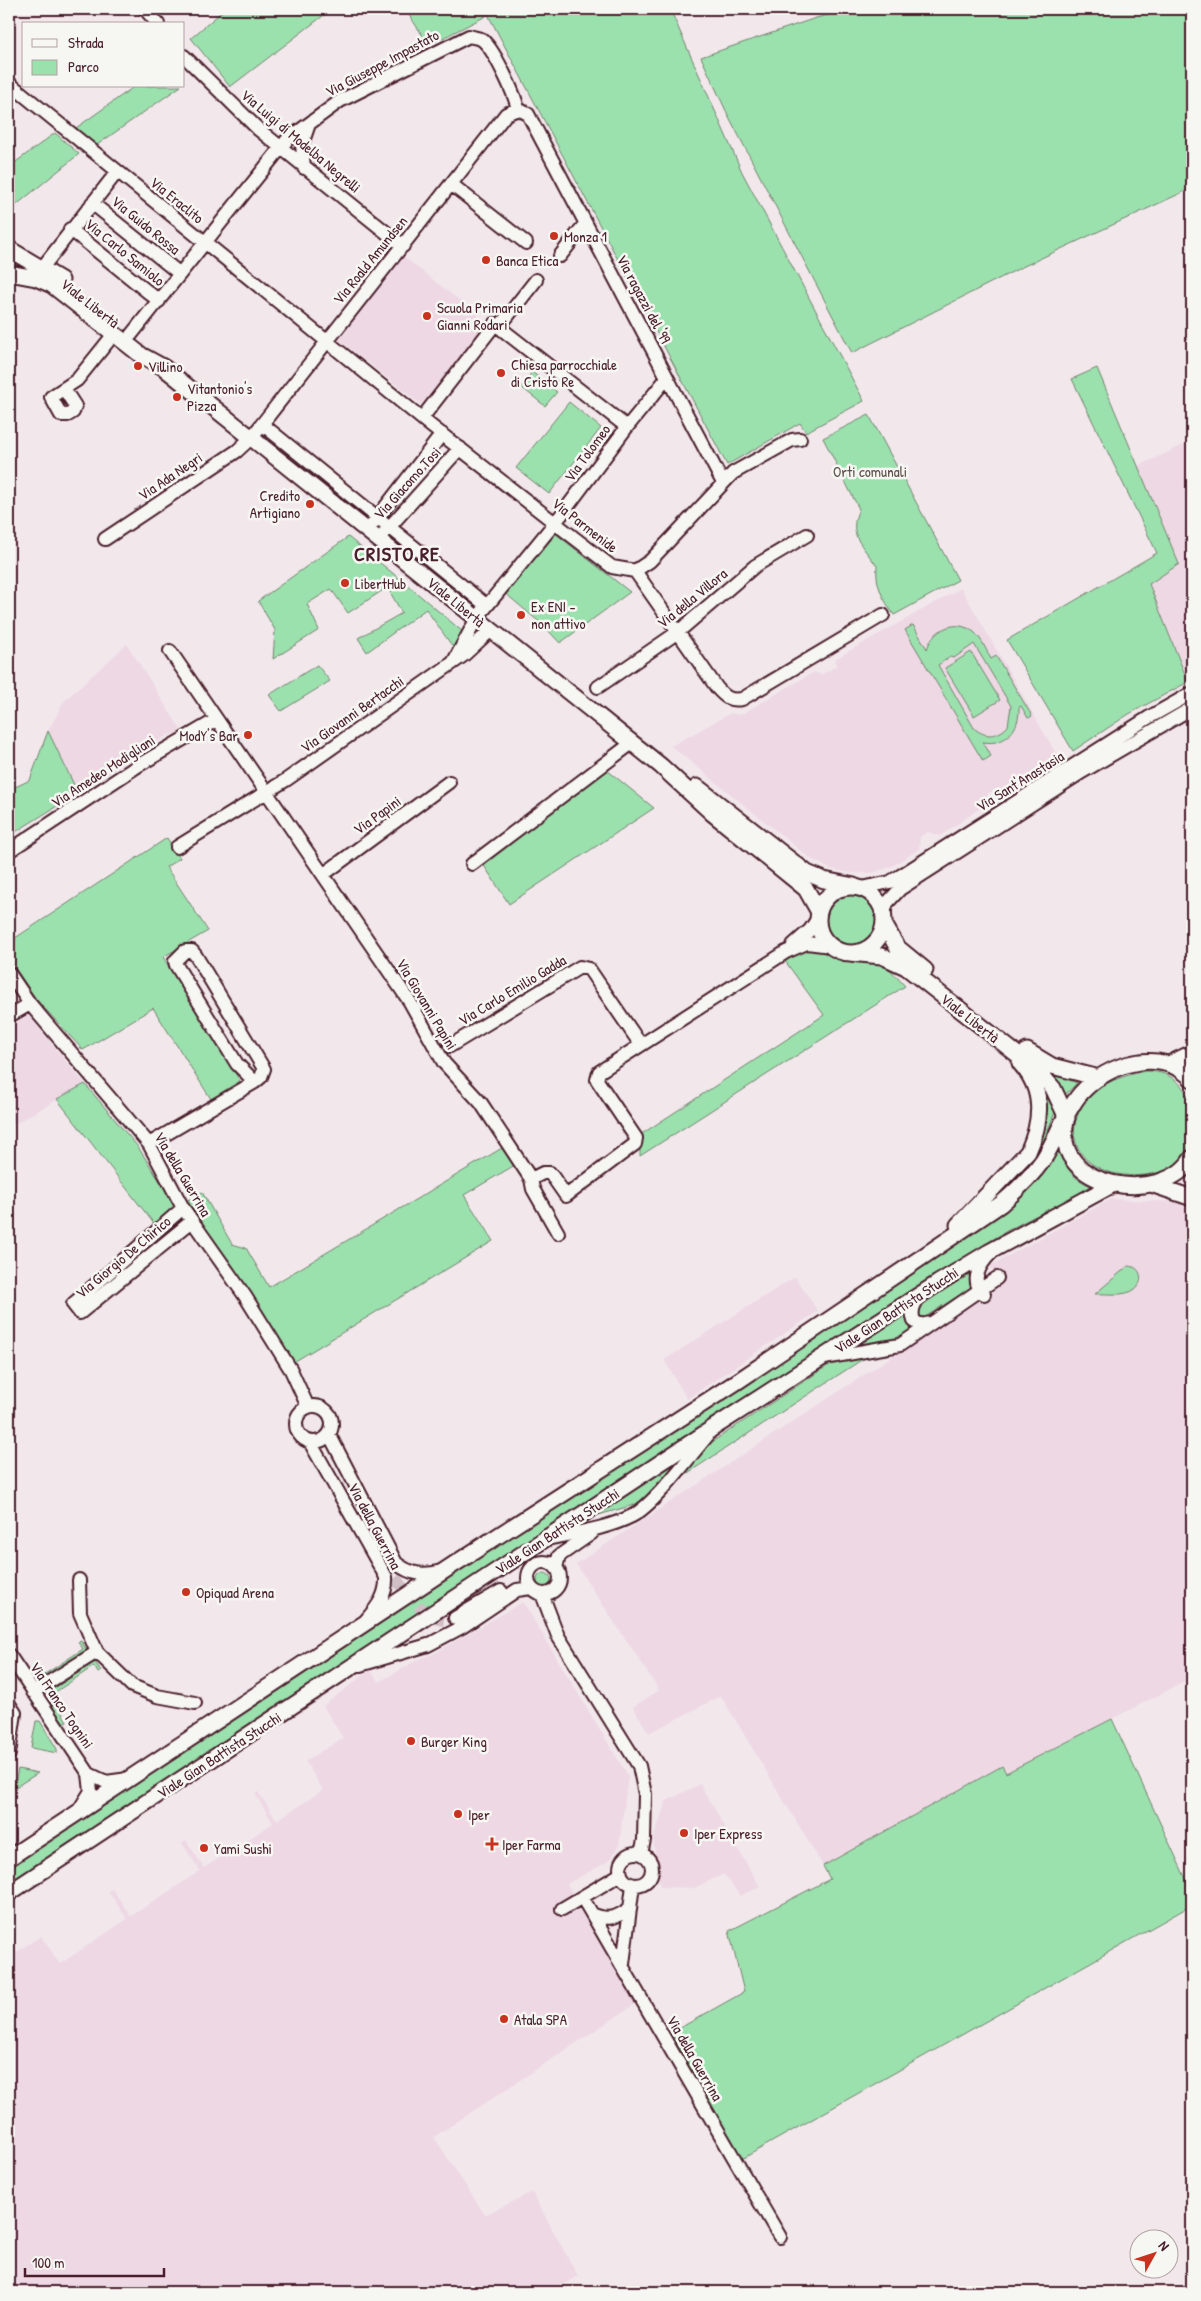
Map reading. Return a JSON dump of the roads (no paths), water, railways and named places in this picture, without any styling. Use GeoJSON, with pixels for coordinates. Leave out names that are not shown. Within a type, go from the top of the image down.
{"type":"FeatureCollection","features":[{"type":"Feature","properties":{"kind":"main road","name":"Viale Libertà"},"geometry":{"type":"LineString","coordinates":[[9,249],[69,286],[131,335],[163,368],[662,766],[700,790],[807,873],[824,880],[858,887]]}},
{"type":"Feature","properties":{"kind":"main road","name":"Viale Libertà"},"geometry":{"type":"LineString","coordinates":[[9,273],[36,278],[52,285],[141,355],[163,368]]}},
{"type":"Feature","properties":{"kind":"main road","name":"Viale Libertà"},"geometry":{"type":"LineString","coordinates":[[662,766],[712,813],[801,884],[813,898],[818,915]]}},
{"type":"Feature","properties":{"kind":"main road"},"geometry":{"type":"LineString","coordinates":[[858,887],[876,898],[884,919],[880,936],[873,945],[862,951],[849,953],[831,946],[821,934],[818,915],[824,901],[831,893],[842,888],[858,887]]}},
{"type":"Feature","properties":{"kind":"main road","name":"Viale Libertà"},"geometry":{"type":"LineString","coordinates":[[884,919],[900,950],[1032,1054],[1046,1063],[1066,1071],[1100,1078]]}},
{"type":"Feature","properties":{"kind":"main road","name":"Viale Libertà"},"geometry":{"type":"LineString","coordinates":[[849,953],[882,956],[906,967],[1025,1060],[1046,1079],[1058,1098],[1066,1118]]}},
{"type":"Feature","properties":{"kind":"main road"},"geometry":{"type":"LineString","coordinates":[[929,1254],[1004,1180],[1028,1152],[1035,1137],[1040,1110],[1035,1086],[1024,1067],[999,1040]]}},
{"type":"Feature","properties":{"kind":"main road","name":"Viale Gian Battista Stucchi"},"geometry":{"type":"LineString","coordinates":[[9,1858],[929,1254],[1017,1190],[1042,1160],[1081,1093],[1100,1078],[1119,1068],[1148,1060],[1170,1063],[1192,1053]]}},
{"type":"Feature","properties":{"kind":"main road"},"geometry":{"type":"LineString","coordinates":[[1170,1063],[1192,1079]]}},
{"type":"Feature","properties":{"kind":"main road","name":"Viale Gian Battista Stucchi"},"geometry":{"type":"LineString","coordinates":[[1066,1118],[1064,1138],[1070,1158],[1090,1176],[1114,1184],[1151,1184],[1174,1175],[1191,1164]]}},
{"type":"Feature","properties":{"kind":"main road","name":"Viale Gian Battista Stucchi"},"geometry":{"type":"LineString","coordinates":[[9,1893],[821,1358],[998,1247],[1114,1184]]}},
{"type":"Feature","properties":{"kind":"main road"},"geometry":{"type":"LineString","coordinates":[[1151,1184],[1192,1198]]}},
{"type":"Feature","properties":{"kind":"street"},"geometry":{"type":"LineString","coordinates":[[145,9],[156,22]]}},
{"type":"Feature","properties":{"kind":"street","name":"Via Giuseppe Impastato"},"geometry":{"type":"LineString","coordinates":[[131,335],[282,149],[287,140],[340,101],[469,36],[481,40],[488,47],[515,95],[518,109]]}},
{"type":"Feature","properties":{"kind":"street","name":"Via Luigi di Modelba Negrelli"},"geometry":{"type":"LineString","coordinates":[[185,57],[258,129],[403,246]]}},
{"type":"Feature","properties":{"kind":"street","name":"Via Eraclito"},"geometry":{"type":"LineString","coordinates":[[9,84],[326,340]]}},
{"type":"Feature","properties":{"kind":"street","name":"Via Roald Amundsen"},"geometry":{"type":"LineString","coordinates":[[251,438],[326,340],[403,246],[506,114],[518,109]]}},
{"type":"Feature","properties":{"kind":"street","name":"Via ragazzi del '99"},"geometry":{"type":"LineString","coordinates":[[518,109],[528,114],[723,482]]}},
{"type":"Feature","properties":{"kind":"street"},"geometry":{"type":"LineString","coordinates":[[304,168],[302,144],[310,124]]}},
{"type":"Feature","properties":{"kind":"street"},"geometry":{"type":"LineString","coordinates":[[42,268],[70,229],[117,172]]}},
{"type":"Feature","properties":{"kind":"street"},"geometry":{"type":"LineString","coordinates":[[451,184],[526,243]]}},
{"type":"Feature","properties":{"kind":"street","name":"Via Guido Rossa"},"geometry":{"type":"LineString","coordinates":[[92,202],[180,274]]}},
{"type":"Feature","properties":{"kind":"street"},"geometry":{"type":"LineString","coordinates":[[560,256],[585,224]]}},
{"type":"Feature","properties":{"kind":"street","name":"Via Carlo Samiolo"},"geometry":{"type":"LineString","coordinates":[[70,229],[159,301]]}},
{"type":"Feature","properties":{"kind":"street"},"geometry":{"type":"LineString","coordinates":[[499,327],[536,280]]}},
{"type":"Feature","properties":{"kind":"street"},"geometry":{"type":"LineString","coordinates":[[422,418],[495,324],[627,427]]}},
{"type":"Feature","properties":{"kind":"street","name":"Viale Libertà"},"geometry":{"type":"LineString","coordinates":[[64,389],[77,380],[114,334]]}},
{"type":"Feature","properties":{"kind":"street","name":"Via Parmenide"},"geometry":{"type":"LineString","coordinates":[[326,340],[442,434],[612,567],[635,571]]}},
{"type":"Feature","properties":{"kind":"street","name":"Via Tolomeo"},"geometry":{"type":"LineString","coordinates":[[477,618],[555,523],[627,427],[667,378]]}},
{"type":"Feature","properties":{"kind":"street","name":"Viale Libertà"},"geometry":{"type":"LineString","coordinates":[[262,424],[487,606]]}},
{"type":"Feature","properties":{"kind":"street","name":"Via Giacomo Tosi"},"geometry":{"type":"LineString","coordinates":[[372,535],[377,518],[442,434]]}},
{"type":"Feature","properties":{"kind":"street","name":"Via Ada Negri"},"geometry":{"type":"LineString","coordinates":[[105,539],[237,451],[251,438]]}},
{"type":"Feature","properties":{"kind":"street"},"geometry":{"type":"LineString","coordinates":[[800,439],[792,440],[733,474],[723,482],[650,561],[635,571],[718,688],[726,698],[734,700],[742,699],[883,615]]}},
{"type":"Feature","properties":{"kind":"street","name":"Via Giacomo Tosi"},"geometry":{"type":"LineString","coordinates":[[372,535],[389,527],[460,448]]}},
{"type":"Feature","properties":{"kind":"street","name":"Via della Villora"},"geometry":{"type":"LineString","coordinates":[[598,687],[678,632],[755,566],[807,535]]}},
{"type":"Feature","properties":{"kind":"street","name":"Via Giovanni Bertacchi"},"geometry":{"type":"LineString","coordinates":[[454,661],[477,618]]}},
{"type":"Feature","properties":{"kind":"street","name":"Via Giovanni Bertacchi"},"geometry":{"type":"LineString","coordinates":[[177,847],[286,780],[472,649],[491,630]]}},
{"type":"Feature","properties":{"kind":"street"},"geometry":{"type":"LineString","coordinates":[[170,651],[266,791]]}},
{"type":"Feature","properties":{"kind":"street","name":"Via Sant'Anastasia"},"geometry":{"type":"LineString","coordinates":[[858,887],[890,882],[1148,718],[1192,693]]}},
{"type":"Feature","properties":{"kind":"street","name":"Via Sant'Anastasia"},"geometry":{"type":"LineString","coordinates":[[884,919],[887,903],[900,889],[1082,772],[1192,708]]}},
{"type":"Feature","properties":{"kind":"street","name":"Via Amedeo Modigliani"},"geometry":{"type":"LineString","coordinates":[[9,851],[124,777],[139,765],[216,720]]}},
{"type":"Feature","properties":{"kind":"street"},"geometry":{"type":"LineString","coordinates":[[472,864],[632,743]]}},
{"type":"Feature","properties":{"kind":"street","name":"Via Papini"},"geometry":{"type":"LineString","coordinates":[[324,874],[449,782]]}},
{"type":"Feature","properties":{"kind":"street","name":"Via Giovanni Papini"},"geometry":{"type":"LineString","coordinates":[[266,791],[410,1002],[444,1063],[481,1103],[531,1179],[532,1189],[558,1233]]}},
{"type":"Feature","properties":{"kind":"street"},"geometry":{"type":"LineString","coordinates":[[531,1179],[543,1173],[550,1173],[566,1196],[635,1144],[636,1138],[597,1080],[599,1072],[786,952],[810,930],[818,915]]}},
{"type":"Feature","properties":{"kind":"street"},"geometry":{"type":"LineString","coordinates":[[786,952],[807,943],[831,946]]}},
{"type":"Feature","properties":{"kind":"street"},"geometry":{"type":"LineString","coordinates":[[149,1144],[255,1082],[261,1077],[264,1069],[260,1059],[196,956],[192,951],[185,951],[175,961],[176,965],[237,1064],[255,1082]]}},
{"type":"Feature","properties":{"kind":"street","name":"Via Carlo Emilio Gadda"},"geometry":{"type":"LineString","coordinates":[[450,1046],[580,967],[589,969],[598,980],[642,1045]]}},
{"type":"Feature","properties":{"kind":"street","name":"Via della Guerrina"},"geometry":{"type":"LineString","coordinates":[[9,973],[30,1004],[149,1144],[183,1208],[245,1296],[290,1370],[308,1407]]}},
{"type":"Feature","properties":{"kind":"street"},"geometry":{"type":"LineString","coordinates":[[9,1016],[30,1004]]}},
{"type":"Feature","properties":{"kind":"street","name":"Via Giorgio De Chirico"},"geometry":{"type":"LineString","coordinates":[[183,1208],[73,1304],[80,1314],[192,1221]]}},
{"type":"Feature","properties":{"kind":"street"},"geometry":{"type":"LineString","coordinates":[[983,1293],[977,1282],[977,1273],[982,1264],[998,1247]]}},
{"type":"Feature","properties":{"kind":"street"},"geometry":{"type":"LineString","coordinates":[[821,1358],[900,1345],[953,1308],[983,1293],[997,1278]]}},
{"type":"Feature","properties":{"kind":"street"},"geometry":{"type":"LineString","coordinates":[[922,1294],[916,1302],[912,1316],[914,1321],[921,1325],[931,1323]]}},
{"type":"Feature","properties":{"kind":"street"},"geometry":{"type":"LineString","coordinates":[[953,1308],[966,1308]]}},
{"type":"Feature","properties":{"kind":"street"},"geometry":{"type":"LineString","coordinates":[[308,1407],[320,1407],[330,1416],[332,1422],[329,1434],[314,1442],[301,1437],[296,1427],[298,1415],[308,1407]]}},
{"type":"Feature","properties":{"kind":"street"},"geometry":{"type":"LineString","coordinates":[[542,1541],[596,1529],[632,1516],[646,1506],[716,1426]]}},
{"type":"Feature","properties":{"kind":"street","name":"Via della Guerrina"},"geometry":{"type":"LineString","coordinates":[[329,1434],[396,1563],[406,1571],[418,1574],[429,1575],[447,1570]]}},
{"type":"Feature","properties":{"kind":"street","name":"Via della Guerrina"},"geometry":{"type":"LineString","coordinates":[[314,1442],[384,1555],[395,1578]]}},
{"type":"Feature","properties":{"kind":"street","name":"Via della Guerrina"},"geometry":{"type":"LineString","coordinates":[[314,1442],[386,1577],[386,1586],[379,1604],[362,1625]]}},
{"type":"Feature","properties":{"kind":"street"},"geometry":{"type":"LineString","coordinates":[[556,1568],[559,1556],[596,1529]]}},
{"type":"Feature","properties":{"kind":"street"},"geometry":{"type":"LineString","coordinates":[[552,1616],[560,1577],[552,1564],[541,1563],[532,1568],[534,1587],[552,1616],[558,1636],[639,1766],[645,1794],[644,1840],[641,1854]]}},
{"type":"Feature","properties":{"kind":"street"},"geometry":{"type":"LineString","coordinates":[[79,1580],[80,1613],[97,1652],[132,1686],[157,1696],[195,1703]]}},
{"type":"Feature","properties":{"kind":"street"},"geometry":{"type":"LineString","coordinates":[[455,1618],[520,1580],[549,1594],[556,1590]]}},
{"type":"Feature","properties":{"kind":"street"},"geometry":{"type":"LineString","coordinates":[[353,1667],[428,1645],[462,1627],[517,1590],[534,1587]]}},
{"type":"Feature","properties":{"kind":"street"},"geometry":{"type":"LineString","coordinates":[[34,1692],[97,1652]]}},
{"type":"Feature","properties":{"kind":"street","name":"Via Franco Tognini"},"geometry":{"type":"LineString","coordinates":[[9,1655],[89,1774]]}},
{"type":"Feature","properties":{"kind":"street"},"geometry":{"type":"LineString","coordinates":[[9,1704],[15,1713],[9,1754]]}},
{"type":"Feature","properties":{"kind":"street"},"geometry":{"type":"LineString","coordinates":[[89,1774],[106,1782],[129,1779]]}},
{"type":"Feature","properties":{"kind":"street"},"geometry":{"type":"LineString","coordinates":[[77,1813],[91,1791],[89,1774]]}},
{"type":"Feature","properties":{"kind":"street"},"geometry":{"type":"LineString","coordinates":[[562,1910],[621,1874],[624,1860],[632,1854],[641,1854],[650,1862],[652,1874],[642,1884],[633,1885],[628,1883],[621,1874]]}},
{"type":"Feature","properties":{"kind":"street"},"geometry":{"type":"LineString","coordinates":[[623,1964],[633,1885]]}},
{"type":"Feature","properties":{"kind":"street","name":"Via della Guerrina"},"geometry":{"type":"LineString","coordinates":[[582,1897],[623,1964],[780,2237]]}},
{"type":"Feature","properties":{"kind":"street"},"geometry":{"type":"LineString","coordinates":[[592,1914],[610,1919],[629,1909]]}},
{"type":"Feature","properties":{"kind":"tunnel"},"geometry":{"type":"LineString","coordinates":[[395,1578],[420,1608],[428,1614],[446,1620],[455,1618]]}},
{"type":"Feature","properties":{"kind":"place","name":"Monza 1"},"geometry":{"type":"Point","coordinates":[554,236]}},
{"type":"Feature","properties":{"kind":"place","name":"Banca Etica"},"geometry":{"type":"Point","coordinates":[486,260]}},
{"type":"Feature","properties":{"kind":"place","name":"Scuola Primaria Gianni Rodari"},"geometry":{"type":"Point","coordinates":[427,316]}},
{"type":"Feature","properties":{"kind":"place","name":"Villino"},"geometry":{"type":"Point","coordinates":[138,366]}},
{"type":"Feature","properties":{"kind":"place","name":"Chiesa parrocchiale di Cristo Re"},"geometry":{"type":"Point","coordinates":[501,373]}},
{"type":"Feature","properties":{"kind":"place","name":"Vitantonio's Pizza"},"geometry":{"type":"Point","coordinates":[177,397]}},
{"type":"Feature","properties":{"kind":"place","name":"Credito Artigiano"},"geometry":{"type":"Point","coordinates":[310,504]}},
{"type":"Feature","properties":{"kind":"place","name":"LibertHub"},"geometry":{"type":"Point","coordinates":[345,583]}},
{"type":"Feature","properties":{"kind":"place","name":"Ex ENI - non attivo"},"geometry":{"type":"Point","coordinates":[521,615]}},
{"type":"Feature","properties":{"kind":"place","name":"ModY's Bar"},"geometry":{"type":"Point","coordinates":[248,735]}},
{"type":"Feature","properties":{"kind":"place","name":"Opiquad Arena"},"geometry":{"type":"Point","coordinates":[186,1592]}},
{"type":"Feature","properties":{"kind":"place","name":"Burger King"},"geometry":{"type":"Point","coordinates":[411,1741]}},
{"type":"Feature","properties":{"kind":"place","name":"Iper"},"geometry":{"type":"Point","coordinates":[458,1814]}},
{"type":"Feature","properties":{"kind":"place","name":"Iper Express"},"geometry":{"type":"Point","coordinates":[684,1833]}},
{"type":"Feature","properties":{"kind":"place","name":"Iper Farma"},"geometry":{"type":"Point","coordinates":[492,1844]}},
{"type":"Feature","properties":{"kind":"place","name":"Yami Sushi"},"geometry":{"type":"Point","coordinates":[204,1848]}},
{"type":"Feature","properties":{"kind":"place","name":"Atala SPA"},"geometry":{"type":"Point","coordinates":[504,2019]}},
{"type":"Feature","properties":{"kind":"district","name":"CRISTO RE"},"geometry":{"type":"Point","coordinates":[397,553]}},
{"type":"Feature","properties":{"kind":"park label","name":"Orti comunali"},"geometry":{"type":"Point","coordinates":[870,471]}}]}
